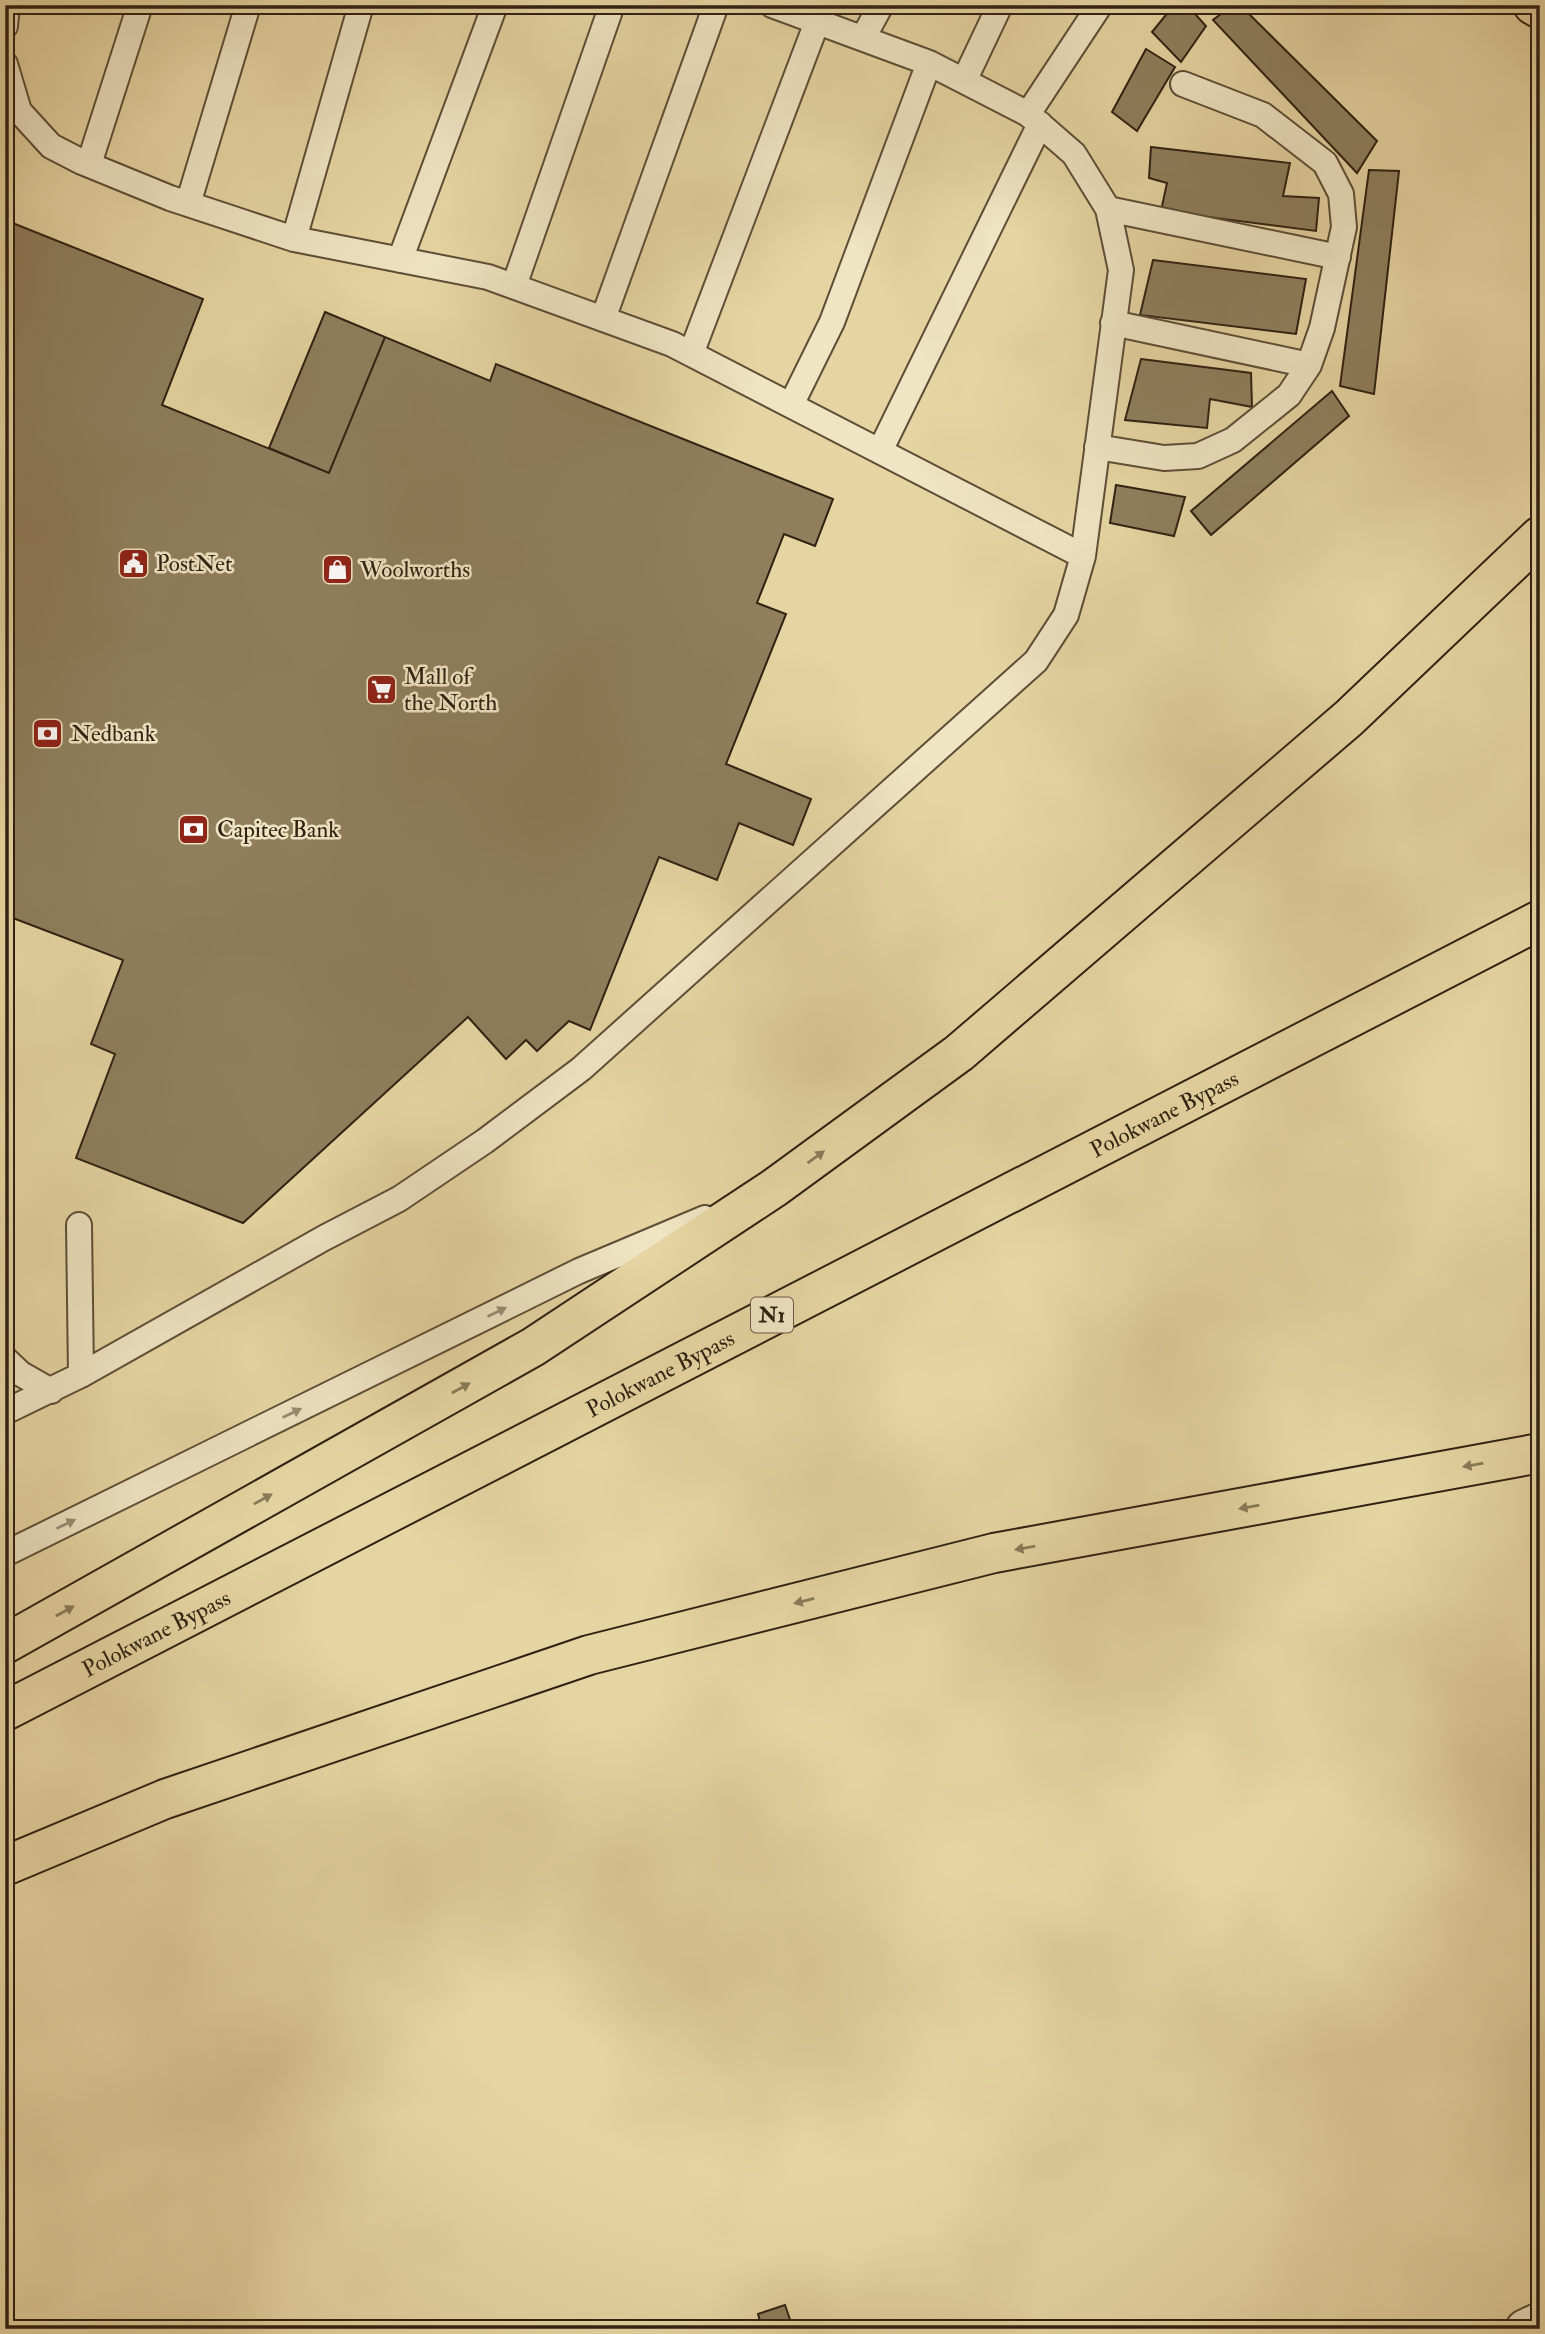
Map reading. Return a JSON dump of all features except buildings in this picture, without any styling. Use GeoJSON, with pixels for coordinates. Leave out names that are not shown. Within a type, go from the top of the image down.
{"type":"FeatureCollection","features":[{"type":"Feature","properties":{"kind":"main road"},"geometry":{"type":"LineString","coordinates":[[1532,5],[1540,9]]}},
{"type":"Feature","properties":{"kind":"main road"},"geometry":{"type":"LineString","coordinates":[[5,1644],[533,1347],[774,1188],[969,1044],[1349,718],[1540,536]]}},
{"type":"Feature","properties":{"kind":"main road","name":"Polokwane Bypass"},"geometry":{"type":"LineString","coordinates":[[5,1711],[1540,920]]}},
{"type":"Feature","properties":{"kind":"main road"},"geometry":{"type":"LineString","coordinates":[[5,1866],[165,1799],[589,1656],[994,1553],[1540,1453]]}},
{"type":"Feature","properties":{"kind":"street"},"geometry":{"type":"LineString","coordinates":[[1525,2329],[1540,2322]]}},
{"type":"Feature","properties":{"kind":"lane"},"geometry":{"type":"LineString","coordinates":[[5,26],[7,5]]}},
{"type":"Feature","properties":{"kind":"lane"},"geometry":{"type":"LineString","coordinates":[[89,164],[140,5]]}},
{"type":"Feature","properties":{"kind":"lane"},"geometry":{"type":"LineString","coordinates":[[188,204],[248,5]]}},
{"type":"Feature","properties":{"kind":"lane"},"geometry":{"type":"LineString","coordinates":[[294,239],[362,5]]}},
{"type":"Feature","properties":{"kind":"lane"},"geometry":{"type":"LineString","coordinates":[[400,260],[495,5]]}},
{"type":"Feature","properties":{"kind":"lane"},"geometry":{"type":"LineString","coordinates":[[514,286],[612,5]]}},
{"type":"Feature","properties":{"kind":"lane"},"geometry":{"type":"LineString","coordinates":[[603,319],[716,5]]}},
{"type":"Feature","properties":{"kind":"lane"},"geometry":{"type":"LineString","coordinates":[[5,1412],[81,1375],[324,1238],[399,1199],[485,1141],[582,1069],[1036,661],[1066,615],[1083,556],[1121,270],[1108,209],[1074,154],[1034,119],[929,63],[772,5]]}},
{"type":"Feature","properties":{"kind":"lane"},"geometry":{"type":"LineString","coordinates":[[863,38],[881,5]]}},
{"type":"Feature","properties":{"kind":"lane"},"geometry":{"type":"LineString","coordinates":[[964,81],[1000,5]]}},
{"type":"Feature","properties":{"kind":"lane"},"geometry":{"type":"LineString","coordinates":[[880,451],[1034,119],[1100,5]]}},
{"type":"Feature","properties":{"kind":"lane"},"geometry":{"type":"LineString","coordinates":[[691,354],[817,22]]}},
{"type":"Feature","properties":{"kind":"lane"},"geometry":{"type":"LineString","coordinates":[[791,405],[832,322],[929,63]]}},
{"type":"Feature","properties":{"kind":"lane"},"geometry":{"type":"LineString","coordinates":[[5,64],[19,111],[51,145],[89,164],[188,204],[294,239],[488,276],[672,344],[1083,556]]}},
{"type":"Feature","properties":{"kind":"lane"},"geometry":{"type":"LineString","coordinates":[[1097,447],[1164,458],[1198,456],[1233,440],[1289,395],[1309,365],[1322,328],[1343,226],[1341,194],[1325,163],[1263,115],[1183,85]]}},
{"type":"Feature","properties":{"kind":"lane"},"geometry":{"type":"LineString","coordinates":[[1108,209],[1338,257]]}},
{"type":"Feature","properties":{"kind":"lane"},"geometry":{"type":"LineString","coordinates":[[1113,323],[1309,365]]}},
{"type":"Feature","properties":{"kind":"lane"},"geometry":{"type":"LineString","coordinates":[[5,1554],[579,1271],[774,1188]]}},
{"type":"Feature","properties":{"kind":"lane"},"geometry":{"type":"LineString","coordinates":[[79,1225],[81,1375]]}},
{"type":"Feature","properties":{"kind":"lane"},"geometry":{"type":"LineString","coordinates":[[5,1359],[21,1374],[51,1391]]}},
{"type":"Feature","properties":{"kind":"place","name":"PostNet"},"geometry":{"type":"Point","coordinates":[133,563]}},
{"type":"Feature","properties":{"kind":"place","name":"Woolworths"},"geometry":{"type":"Point","coordinates":[337,569]}},
{"type":"Feature","properties":{"kind":"place","name":"Mall of the North"},"geometry":{"type":"Point","coordinates":[381,689]}},
{"type":"Feature","properties":{"kind":"place","name":"Nedbank"},"geometry":{"type":"Point","coordinates":[48,733]}},
{"type":"Feature","properties":{"kind":"place","name":"Capitec Bank"},"geometry":{"type":"Point","coordinates":[194,829]}}]}
